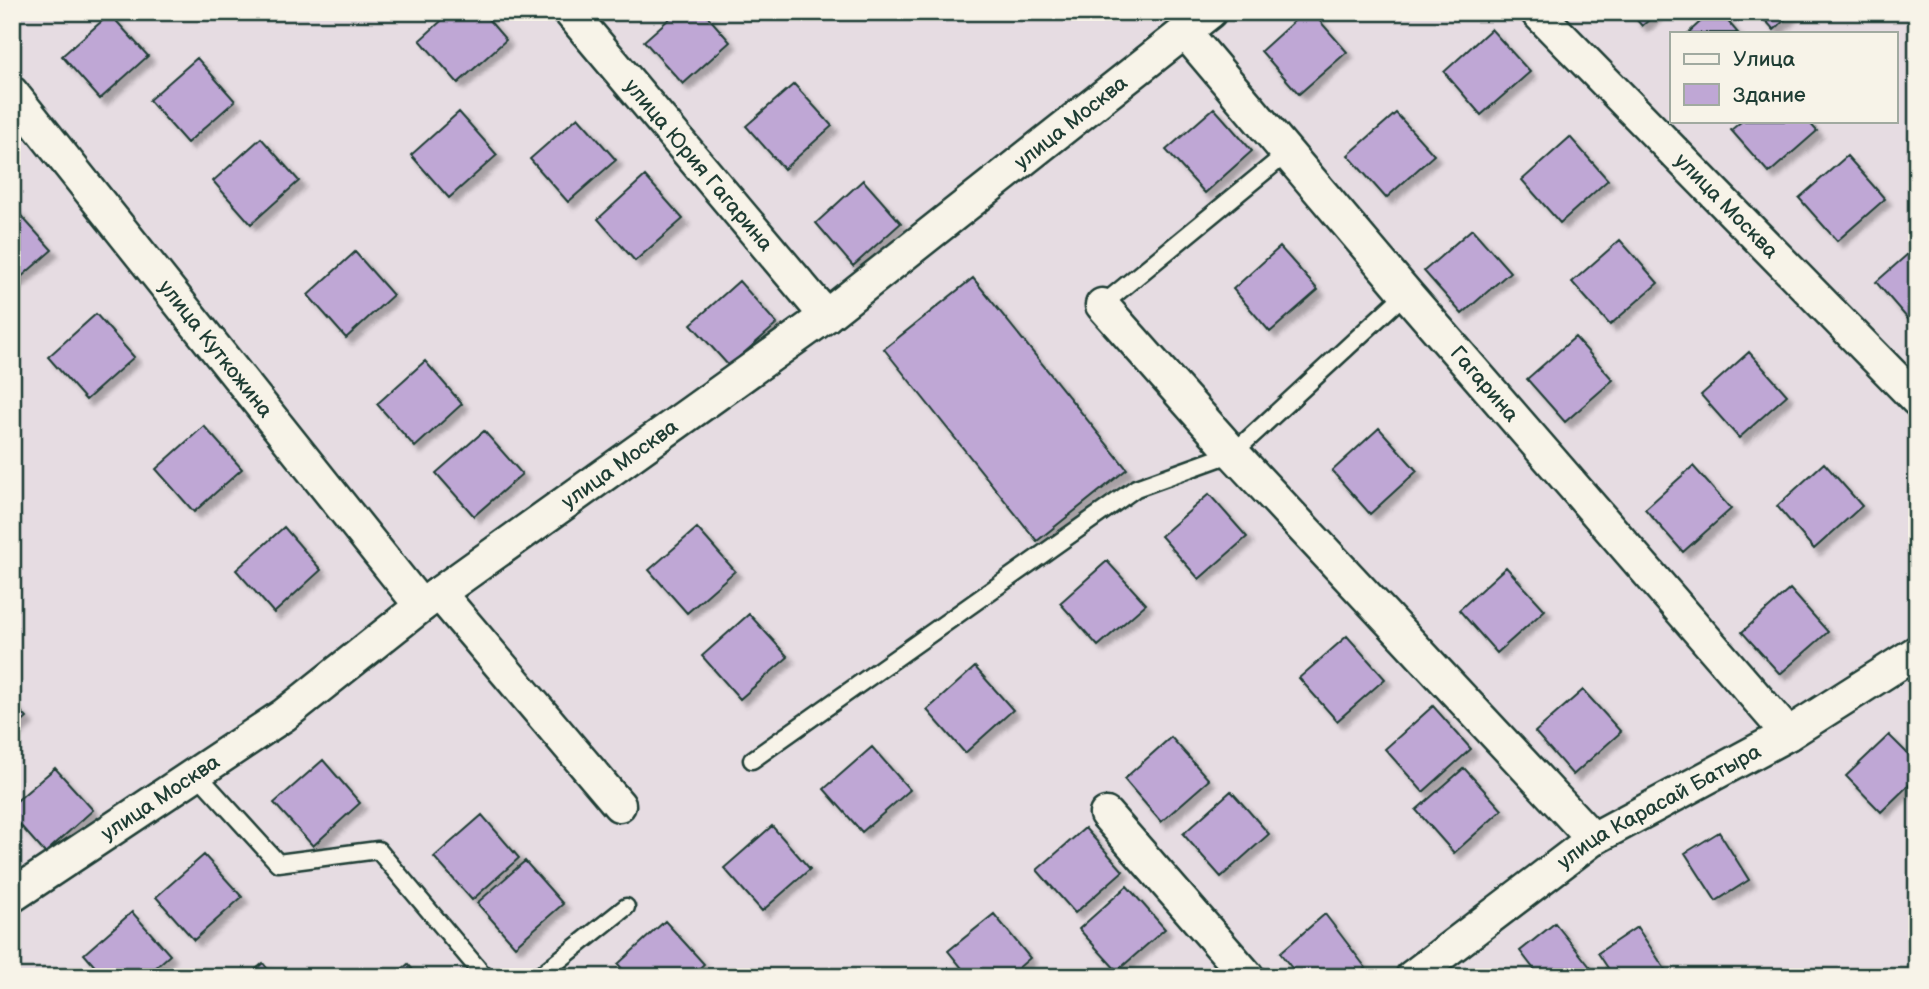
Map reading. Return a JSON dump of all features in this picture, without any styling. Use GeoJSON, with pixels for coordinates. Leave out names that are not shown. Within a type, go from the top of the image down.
{"type":"FeatureCollection","features":[{"type":"Feature","properties":{"kind":"street","name":"улица Юрия Гагарина"},"geometry":{"type":"LineString","coordinates":[[570,12],[826,316]]}},
{"type":"Feature","properties":{"kind":"street","name":"улица Москва"},"geometry":{"type":"LineString","coordinates":[[12,896],[284,715],[430,599],[826,316],[1210,12]]}},
{"type":"Feature","properties":{"kind":"street","name":"улица Москва"},"geometry":{"type":"LineString","coordinates":[[1537,12],[1917,400]]}},
{"type":"Feature","properties":{"kind":"street","name":"Гагарина"},"geometry":{"type":"LineString","coordinates":[[1185,32],[1406,293],[1788,734]]}},
{"type":"Feature","properties":{"kind":"street","name":"улица Куткожина"},"geometry":{"type":"LineString","coordinates":[[12,93],[430,599],[618,805]]}},
{"type":"Feature","properties":{"kind":"street"},"geometry":{"type":"LineString","coordinates":[[1102,305],[1233,453],[1592,839]]}},
{"type":"Feature","properties":{"kind":"street","name":"улица Карасай Батыра"},"geometry":{"type":"LineString","coordinates":[[1412,977],[1592,839],[1788,734],[1917,652]]}},
{"type":"Feature","properties":{"kind":"street"},"geometry":{"type":"LineString","coordinates":[[1106,814],[1248,977]]}},
{"type":"Feature","properties":{"kind":"lane"},"geometry":{"type":"LineString","coordinates":[[1102,305],[1287,153]]}},
{"type":"Feature","properties":{"kind":"lane"},"geometry":{"type":"LineString","coordinates":[[752,760],[1136,488],[1233,453],[1406,293]]}},
{"type":"Feature","properties":{"kind":"lane"},"geometry":{"type":"LineString","coordinates":[[197,774],[278,863],[378,850],[485,977]]}},
{"type":"Feature","properties":{"kind":"lane"},"geometry":{"type":"LineString","coordinates":[[538,977],[626,907]]}},
{"type":"Feature","properties":{"kind":"building"},"geometry":{"type":"Polygon","coordinates":[[[451,12],[482,12],[506,40],[458,83],[420,40],[451,12]]]}},
{"type":"Feature","properties":{"kind":"building"},"geometry":{"type":"Polygon","coordinates":[[[677,12],[704,12],[730,42],[683,84],[644,41],[677,12]]]}},
{"type":"Feature","properties":{"kind":"building"},"geometry":{"type":"Polygon","coordinates":[[[1304,12],[1312,12],[1347,52],[1299,94],[1261,51],[1304,12]]]}},
{"type":"Feature","properties":{"kind":"building"},"geometry":{"type":"Polygon","coordinates":[[[1630,12],[1658,12],[1642,26],[1630,12]]]}},
{"type":"Feature","properties":{"kind":"building"},"geometry":{"type":"Polygon","coordinates":[[[1711,12],[1720,12],[1737,32],[1689,32],[1711,12]]]}},
{"type":"Feature","properties":{"kind":"building"},"geometry":{"type":"Polygon","coordinates":[[[1758,12],[1793,12],[1774,30],[1758,12]]]}},
{"type":"Feature","properties":{"kind":"building"},"geometry":{"type":"Polygon","coordinates":[[[110,14],[148,56],[100,99],[62,56],[110,14]]]}},
{"type":"Feature","properties":{"kind":"building"},"geometry":{"type":"Polygon","coordinates":[[[1491,29],[1530,72],[1481,115],[1444,72],[1491,29]]]}},
{"type":"Feature","properties":{"kind":"building"},"geometry":{"type":"Polygon","coordinates":[[[197,58],[235,101],[187,143],[149,100],[197,58]]]}},
{"type":"Feature","properties":{"kind":"building"},"geometry":{"type":"Polygon","coordinates":[[[794,84],[832,126],[784,169],[746,126],[794,84]]]}},
{"type":"Feature","properties":{"kind":"building"},"geometry":{"type":"Polygon","coordinates":[[[1214,108],[1252,151],[1205,193],[1166,150],[1214,108]]]}},
{"type":"Feature","properties":{"kind":"building"},"geometry":{"type":"Polygon","coordinates":[[[459,112],[497,155],[449,198],[411,155],[459,112]]]}},
{"type":"Feature","properties":{"kind":"building"},"geometry":{"type":"Polygon","coordinates":[[[1396,113],[1434,155],[1386,198],[1348,155],[1396,113]]]}},
{"type":"Feature","properties":{"kind":"building"},"geometry":{"type":"Polygon","coordinates":[[[578,117],[616,160],[568,202],[530,159],[578,117]]]}},
{"type":"Feature","properties":{"kind":"building"},"geometry":{"type":"Polygon","coordinates":[[[1741,122],[1809,122],[1817,131],[1769,173],[1731,130],[1741,122]]]}},
{"type":"Feature","properties":{"kind":"building"},"geometry":{"type":"Polygon","coordinates":[[[1570,137],[1608,180],[1560,223],[1522,180],[1570,137]]]}},
{"type":"Feature","properties":{"kind":"building"},"geometry":{"type":"Polygon","coordinates":[[[261,138],[299,181],[251,224],[213,181],[261,138]]]}},
{"type":"Feature","properties":{"kind":"building"},"geometry":{"type":"Polygon","coordinates":[[[1847,156],[1885,199],[1837,241],[1799,198],[1847,156]]]}},
{"type":"Feature","properties":{"kind":"building"},"geometry":{"type":"Polygon","coordinates":[[[645,176],[683,219],[635,261],[598,219],[645,176]]]}},
{"type":"Feature","properties":{"kind":"building"},"geometry":{"type":"Polygon","coordinates":[[[863,180],[901,223],[853,266],[816,223],[863,180]]]}},
{"type":"Feature","properties":{"kind":"building"},"geometry":{"type":"Polygon","coordinates":[[[14,208],[52,250],[12,285],[12,209],[14,208]]]}},
{"type":"Feature","properties":{"kind":"building"},"geometry":{"type":"Polygon","coordinates":[[[1472,229],[1510,272],[1462,314],[1424,271],[1472,229]]]}},
{"type":"Feature","properties":{"kind":"building"},"geometry":{"type":"Polygon","coordinates":[[[1620,240],[1658,283],[1610,325],[1572,282],[1620,240]]]}},
{"type":"Feature","properties":{"kind":"building"},"geometry":{"type":"Polygon","coordinates":[[[1917,246],[1917,323],[1914,326],[1876,282],[1917,246]]]}},
{"type":"Feature","properties":{"kind":"building"},"geometry":{"type":"Polygon","coordinates":[[[1280,247],[1318,290],[1270,332],[1233,289],[1280,247]]]}},
{"type":"Feature","properties":{"kind":"building"},"geometry":{"type":"Polygon","coordinates":[[[355,252],[393,295],[346,338],[308,295],[355,252]]]}},
{"type":"Feature","properties":{"kind":"building"},"geometry":{"type":"Polygon","coordinates":[[[973,278],[1127,469],[1037,541],[884,349],[973,278]]]}},
{"type":"Feature","properties":{"kind":"building"},"geometry":{"type":"Polygon","coordinates":[[[739,281],[777,324],[729,366],[691,324],[739,281]]]}},
{"type":"Feature","properties":{"kind":"building"},"geometry":{"type":"Polygon","coordinates":[[[96,314],[134,357],[86,400],[48,357],[96,314]]]}},
{"type":"Feature","properties":{"kind":"building"},"geometry":{"type":"Polygon","coordinates":[[[1575,337],[1613,380],[1565,422],[1527,379],[1575,337]]]}},
{"type":"Feature","properties":{"kind":"building"},"geometry":{"type":"Polygon","coordinates":[[[1749,352],[1787,395],[1739,438],[1701,395],[1749,352]]]}},
{"type":"Feature","properties":{"kind":"building"},"geometry":{"type":"Polygon","coordinates":[[[425,361],[462,404],[415,447],[377,404],[425,361]]]}},
{"type":"Feature","properties":{"kind":"building"},"geometry":{"type":"Polygon","coordinates":[[[204,426],[242,469],[194,512],[156,469],[204,426]]]}},
{"type":"Feature","properties":{"kind":"building"},"geometry":{"type":"Polygon","coordinates":[[[1379,428],[1417,471],[1370,514],[1332,471],[1379,428]]]}},
{"type":"Feature","properties":{"kind":"building"},"geometry":{"type":"Polygon","coordinates":[[[484,431],[522,474],[474,516],[436,473],[484,431]]]}},
{"type":"Feature","properties":{"kind":"building"},"geometry":{"type":"Polygon","coordinates":[[[1824,463],[1862,506],[1814,549],[1777,506],[1824,463]]]}},
{"type":"Feature","properties":{"kind":"building"},"geometry":{"type":"Polygon","coordinates":[[[1693,466],[1731,509],[1683,552],[1645,509],[1693,466]]]}},
{"type":"Feature","properties":{"kind":"building"},"geometry":{"type":"Polygon","coordinates":[[[1209,494],[1247,537],[1199,579],[1161,536],[1209,494]]]}},
{"type":"Feature","properties":{"kind":"building"},"geometry":{"type":"Polygon","coordinates":[[[284,527],[321,570],[274,613],[236,570],[284,527]]]}},
{"type":"Feature","properties":{"kind":"building"},"geometry":{"type":"Polygon","coordinates":[[[697,528],[735,571],[687,613],[649,570],[697,528]]]}},
{"type":"Feature","properties":{"kind":"building"},"geometry":{"type":"Polygon","coordinates":[[[1107,561],[1146,604],[1098,646],[1060,603],[1107,561]]]}},
{"type":"Feature","properties":{"kind":"building"},"geometry":{"type":"Polygon","coordinates":[[[1506,567],[1545,610],[1497,653],[1459,610],[1506,567]]]}},
{"type":"Feature","properties":{"kind":"building"},"geometry":{"type":"Polygon","coordinates":[[[1790,589],[1828,632],[1780,674],[1742,632],[1790,589]]]}},
{"type":"Feature","properties":{"kind":"building"},"geometry":{"type":"Polygon","coordinates":[[[749,614],[788,657],[740,699],[702,656],[749,614]]]}},
{"type":"Feature","properties":{"kind":"building"},"geometry":{"type":"Polygon","coordinates":[[[1347,636],[1385,679],[1337,721],[1299,678],[1347,636]]]}},
{"type":"Feature","properties":{"kind":"building"},"geometry":{"type":"Polygon","coordinates":[[[975,667],[1013,710],[965,753],[927,710],[975,667]]]}},
{"type":"Feature","properties":{"kind":"building"},"geometry":{"type":"Polygon","coordinates":[[[1583,690],[1621,732],[1573,775],[1535,732],[1583,690]]]}},
{"type":"Feature","properties":{"kind":"building"},"geometry":{"type":"Polygon","coordinates":[[[12,702],[27,718],[12,731],[12,702]]]}},
{"type":"Feature","properties":{"kind":"building"},"geometry":{"type":"Polygon","coordinates":[[[1433,706],[1471,749],[1423,792],[1385,749],[1433,706]]]}},
{"type":"Feature","properties":{"kind":"building"},"geometry":{"type":"Polygon","coordinates":[[[1889,735],[1917,763],[1917,777],[1881,812],[1846,776],[1889,735]]]}},
{"type":"Feature","properties":{"kind":"building"},"geometry":{"type":"Polygon","coordinates":[[[1171,737],[1209,780],[1161,822],[1124,779],[1171,737]]]}},
{"type":"Feature","properties":{"kind":"building"},"geometry":{"type":"Polygon","coordinates":[[[872,747],[910,790],[862,832],[824,789],[872,747]]]}},
{"type":"Feature","properties":{"kind":"building"},"geometry":{"type":"Polygon","coordinates":[[[323,760],[360,803],[313,846],[274,803],[323,760]]]}},
{"type":"Feature","properties":{"kind":"building"},"geometry":{"type":"Polygon","coordinates":[[[55,768],[93,810],[45,853],[12,816],[12,805],[55,768]]]}},
{"type":"Feature","properties":{"kind":"building"},"geometry":{"type":"Polygon","coordinates":[[[1464,768],[1502,810],[1454,853],[1416,810],[1464,768]]]}},
{"type":"Feature","properties":{"kind":"building"},"geometry":{"type":"Polygon","coordinates":[[[1231,791],[1269,834],[1221,877],[1183,834],[1231,791]]]}},
{"type":"Feature","properties":{"kind":"building"},"geometry":{"type":"Polygon","coordinates":[[[482,815],[519,858],[472,900],[434,857],[482,815]]]}},
{"type":"Feature","properties":{"kind":"building"},"geometry":{"type":"Polygon","coordinates":[[[772,826],[810,869],[762,911],[724,868],[772,826]]]}},
{"type":"Feature","properties":{"kind":"building"},"geometry":{"type":"Polygon","coordinates":[[[1085,828],[1123,871],[1075,913],[1037,870],[1085,828]]]}},
{"type":"Feature","properties":{"kind":"building"},"geometry":{"type":"Polygon","coordinates":[[[1719,832],[1749,880],[1716,901],[1685,853],[1719,832]]]}},
{"type":"Feature","properties":{"kind":"building"},"geometry":{"type":"Polygon","coordinates":[[[204,855],[242,897],[194,940],[156,897],[204,855]]]}},
{"type":"Feature","properties":{"kind":"building"},"geometry":{"type":"Polygon","coordinates":[[[525,861],[563,904],[515,946],[477,903],[525,861]]]}},
{"type":"Feature","properties":{"kind":"building"},"geometry":{"type":"Polygon","coordinates":[[[1127,886],[1165,929],[1117,971],[1079,929],[1127,886]]]}},
{"type":"Feature","properties":{"kind":"building"},"geometry":{"type":"Polygon","coordinates":[[[132,912],[170,955],[145,977],[104,977],[84,954],[132,912]]]}},
{"type":"Feature","properties":{"kind":"building"},"geometry":{"type":"Polygon","coordinates":[[[994,914],[1030,958],[1008,977],[969,977],[948,951],[994,914]]]}},
{"type":"Feature","properties":{"kind":"building"},"geometry":{"type":"Polygon","coordinates":[[[1325,914],[1366,968],[1356,977],[1299,977],[1280,953],[1325,914]]]}},
{"type":"Feature","properties":{"kind":"building"},"geometry":{"type":"Polygon","coordinates":[[[665,921],[704,964],[690,977],[629,977],[618,964],[665,921]]]}},
{"type":"Feature","properties":{"kind":"building"},"geometry":{"type":"Polygon","coordinates":[[[1555,923],[1598,977],[1540,977],[1520,951],[1555,923]]]}},
{"type":"Feature","properties":{"kind":"building"},"geometry":{"type":"Polygon","coordinates":[[[1637,927],[1670,977],[1614,977],[1598,953],[1637,927]]]}},
{"type":"Feature","properties":{"kind":"building"},"geometry":{"type":"Polygon","coordinates":[[[263,963],[274,977],[247,977],[263,963]]]}},
{"type":"Feature","properties":{"kind":"building"},"geometry":{"type":"Polygon","coordinates":[[[408,964],[419,977],[393,977],[408,964]]]}}]}
